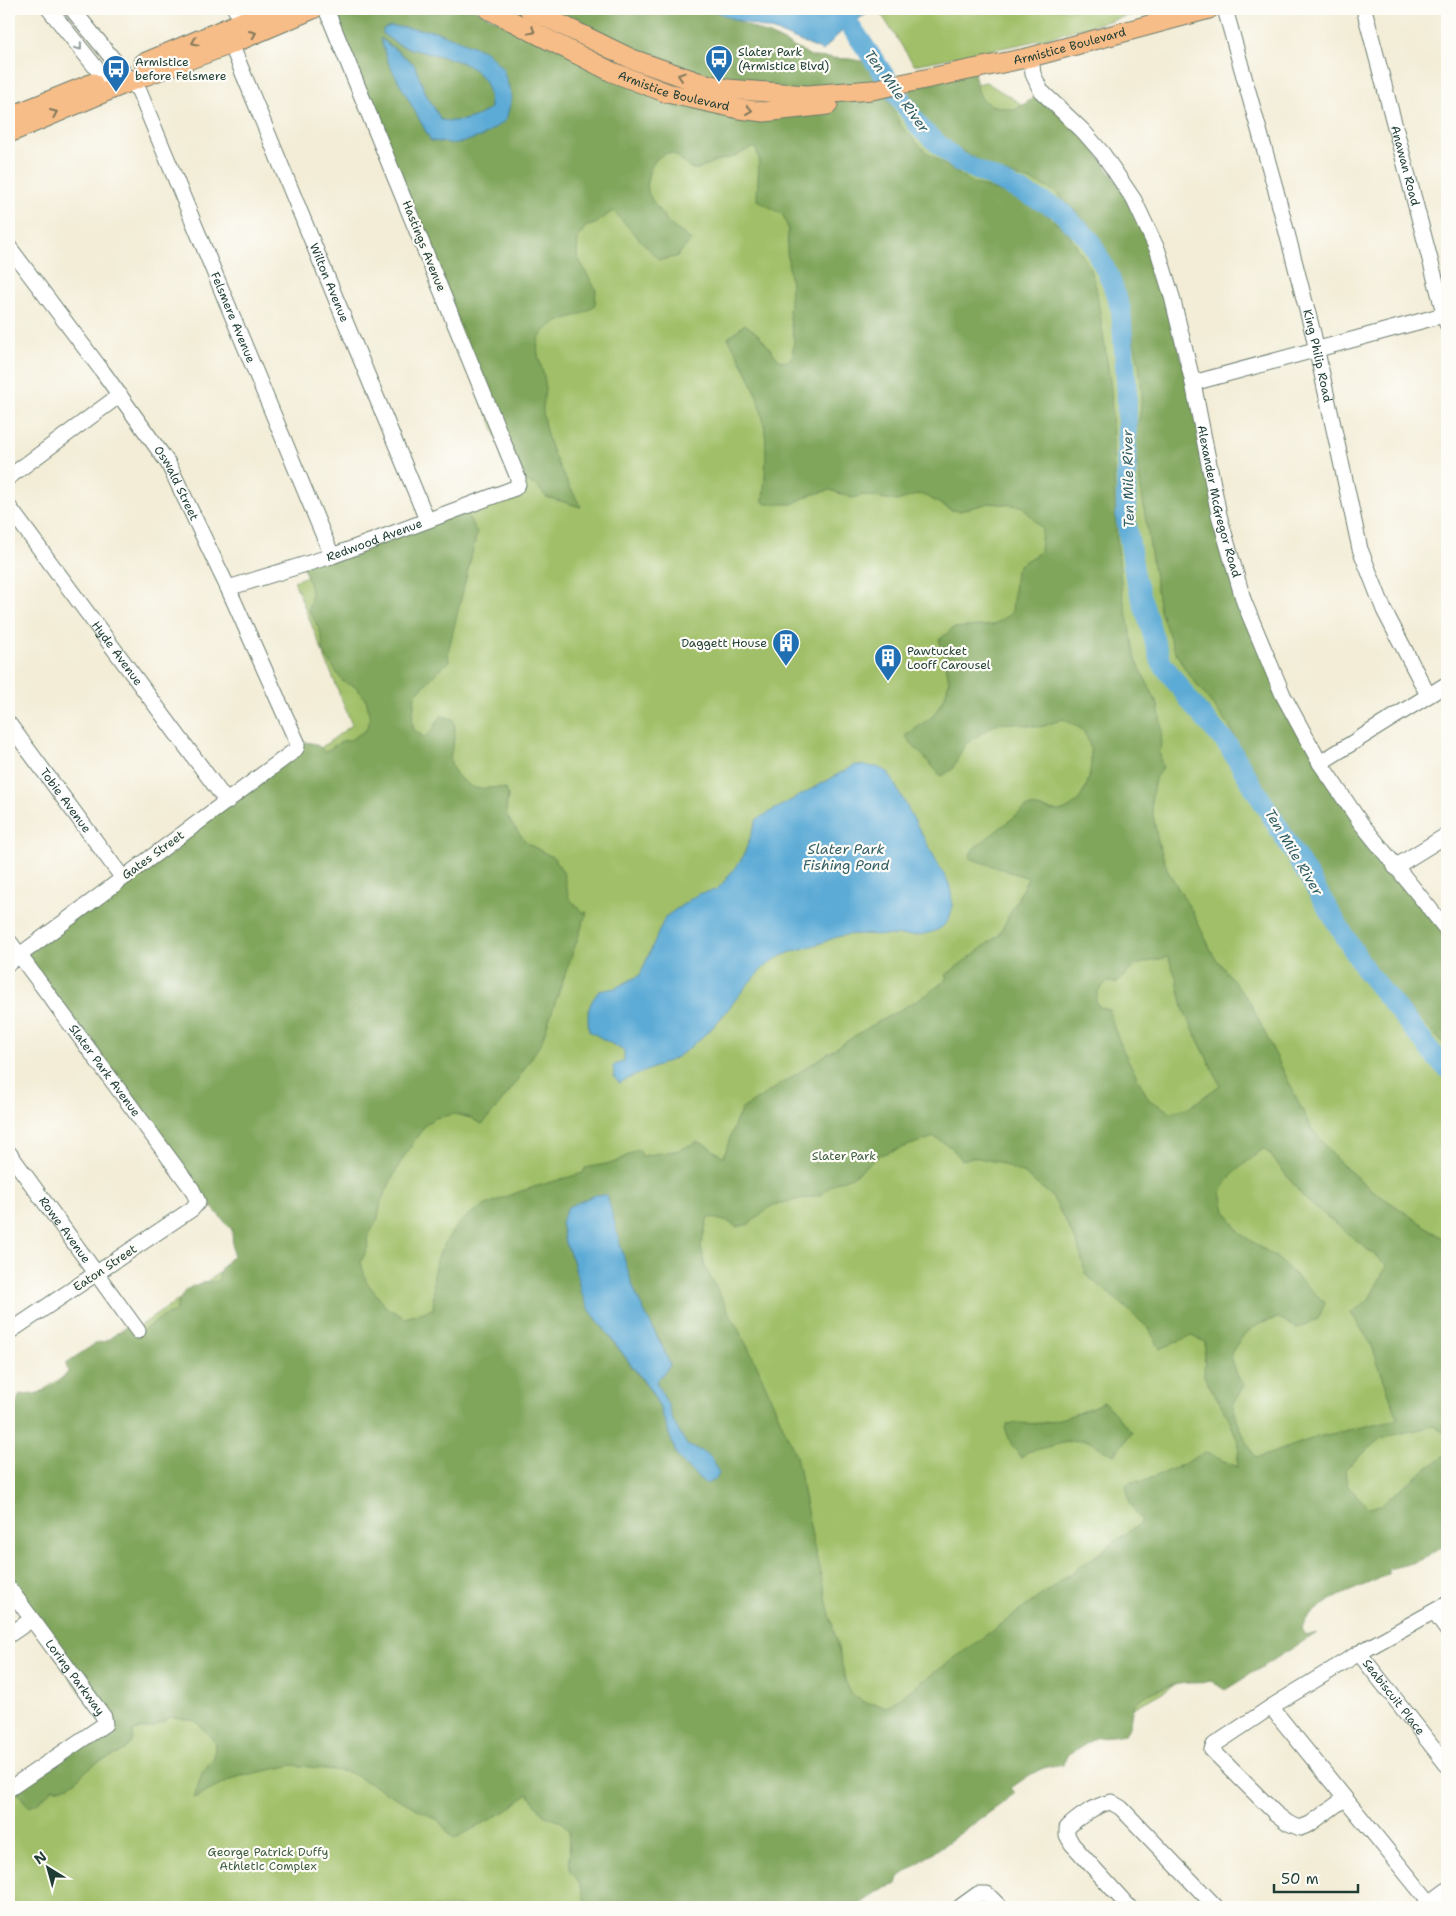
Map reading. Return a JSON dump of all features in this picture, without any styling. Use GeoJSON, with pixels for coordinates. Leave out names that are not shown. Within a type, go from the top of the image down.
{"type":"FeatureCollection","features":[{"type":"Feature","properties":{"kind":"main road"},"geometry":{"type":"LineString","coordinates":[[9,132],[118,80],[239,15],[272,9]]}},
{"type":"Feature","properties":{"kind":"main road"},"geometry":{"type":"LineString","coordinates":[[9,117],[231,44],[313,9]]}},
{"type":"Feature","properties":{"kind":"main road","name":"Armistice Boulevard"},"geometry":{"type":"LineString","coordinates":[[488,9],[612,72],[668,93],[688,99],[764,112],[825,105],[872,90],[1031,57],[1209,9]]}},
{"type":"Feature","properties":{"kind":"main road","name":"Armistice Boulevard"},"geometry":{"type":"LineString","coordinates":[[529,9],[632,59],[698,82],[728,89],[782,94],[827,94],[872,90]]}},
{"type":"Feature","properties":{"kind":"street"},"geometry":{"type":"LineString","coordinates":[[48,9],[118,80]]}},
{"type":"Feature","properties":{"kind":"street"},"geometry":{"type":"LineString","coordinates":[[72,9],[118,80]]}},
{"type":"Feature","properties":{"kind":"street","name":"Hastings Avenue"},"geometry":{"type":"LineString","coordinates":[[326,9],[518,478],[518,484]]}},
{"type":"Feature","properties":{"kind":"street","name":"King Philip Road"},"geometry":{"type":"LineString","coordinates":[[1226,9],[1275,187],[1316,350],[1360,549],[1384,610],[1428,695]]}},
{"type":"Feature","properties":{"kind":"street","name":"Anawan Road"},"geometry":{"type":"LineString","coordinates":[[1364,9],[1446,317]]}},
{"type":"Feature","properties":{"kind":"street","name":"Wilton Avenue"},"geometry":{"type":"LineString","coordinates":[[231,44],[427,520]]}},
{"type":"Feature","properties":{"kind":"street","name":"Alexander McGregor Road"},"geometry":{"type":"LineString","coordinates":[[1031,57],[1033,74],[1041,91],[1083,131],[1103,154],[1134,200],[1158,251],[1167,277],[1193,383],[1219,515],[1244,602],[1283,695],[1320,763],[1360,822],[1447,930]]}},
{"type":"Feature","properties":{"kind":"street","name":"Felsmere Avenue"},"geometry":{"type":"LineString","coordinates":[[118,80],[139,91],[332,556]]}},
{"type":"Feature","properties":{"kind":"street","name":"Oswald Street"},"geometry":{"type":"LineString","coordinates":[[9,247],[120,395],[168,463],[228,588],[297,742],[297,747]]}},
{"type":"Feature","properties":{"kind":"street"},"geometry":{"type":"LineString","coordinates":[[1193,383],[1446,317]]}},
{"type":"Feature","properties":{"kind":"street"},"geometry":{"type":"LineString","coordinates":[[9,477],[120,395]]}},
{"type":"Feature","properties":{"kind":"street","name":"Redwood Avenue"},"geometry":{"type":"LineString","coordinates":[[228,588],[332,556],[515,488],[518,484]]}},
{"type":"Feature","properties":{"kind":"street","name":"Hyde Avenue"},"geometry":{"type":"LineString","coordinates":[[9,506],[227,802]]}},
{"type":"Feature","properties":{"kind":"street"},"geometry":{"type":"LineString","coordinates":[[1320,763],[1447,684]]}},
{"type":"Feature","properties":{"kind":"street","name":"Tobie Avenue"},"geometry":{"type":"LineString","coordinates":[[9,724],[122,877]]}},
{"type":"Feature","properties":{"kind":"street","name":"Gates Street"},"geometry":{"type":"LineString","coordinates":[[14,959],[122,877],[294,752],[297,747]]}},
{"type":"Feature","properties":{"kind":"street"},"geometry":{"type":"LineString","coordinates":[[1395,866],[1447,835]]}},
{"type":"Feature","properties":{"kind":"street","name":"Slater Park Avenue"},"geometry":{"type":"LineString","coordinates":[[9,941],[14,959],[192,1189],[198,1202]]}},
{"type":"Feature","properties":{"kind":"street","name":"Rowe Avenue"},"geometry":{"type":"LineString","coordinates":[[9,1153],[138,1331]]}},
{"type":"Feature","properties":{"kind":"street","name":"Eaton Street"},"geometry":{"type":"LineString","coordinates":[[9,1332],[192,1209],[198,1202]]}},
{"type":"Feature","properties":{"kind":"street","name":"Loring Parkway"},"geometry":{"type":"LineString","coordinates":[[9,1588],[104,1717],[104,1724],[9,1789]]}},
{"type":"Feature","properties":{"kind":"street"},"geometry":{"type":"LineString","coordinates":[[1344,1799],[1310,1824],[1300,1828],[1275,1813],[1212,1750],[1214,1746],[1271,1707],[1359,1653],[1447,1604]]}},
{"type":"Feature","properties":{"kind":"street"},"geometry":{"type":"LineString","coordinates":[[1434,1612],[1447,1630]]}},
{"type":"Feature","properties":{"kind":"street"},"geometry":{"type":"LineString","coordinates":[[9,1635],[31,1620]]}},
{"type":"Feature","properties":{"kind":"street","name":"Seabiscuit Place"},"geometry":{"type":"LineString","coordinates":[[1359,1653],[1447,1765]]}},
{"type":"Feature","properties":{"kind":"street"},"geometry":{"type":"LineString","coordinates":[[1271,1707],[1427,1905],[1447,1890]]}},
{"type":"Feature","properties":{"kind":"street"},"geometry":{"type":"LineString","coordinates":[[1129,1907],[1072,1844],[1067,1835],[1067,1828],[1072,1823],[1104,1803],[1111,1802],[1121,1808],[1216,1907]]}},
{"type":"Feature","properties":{"kind":"street"},"geometry":{"type":"LineString","coordinates":[[960,1907],[978,1894],[987,1894],[1000,1907]]}},
{"type":"Feature","properties":{"kind":"green space"},"geometry":{"type":"Polygon","coordinates":[[[330,9],[474,9],[503,23],[517,9],[715,9],[813,57],[850,59],[871,63],[884,75],[888,87],[888,99],[901,126],[925,151],[972,183],[1021,199],[1045,213],[1068,233],[1088,264],[1096,287],[1111,388],[1116,529],[1122,592],[1136,660],[1158,705],[1162,729],[1160,759],[1163,767],[1155,778],[1151,803],[1158,842],[1168,871],[1193,913],[1214,956],[1250,1002],[1311,1128],[1337,1160],[1369,1188],[1447,1241],[1447,1435],[1434,1426],[1381,1438],[1345,1469],[1347,1485],[1368,1507],[1381,1505],[1420,1473],[1447,1455],[1447,1543],[1427,1557],[1413,1563],[1388,1569],[1388,1574],[1317,1609],[1302,1628],[1306,1636],[1317,1633],[1225,1690],[1211,1681],[1183,1683],[1161,1688],[1148,1694],[1134,1706],[1129,1728],[1124,1735],[1097,1737],[1067,1756],[1062,1766],[1041,1769],[1029,1776],[1011,1788],[1015,1793],[899,1877],[897,1884],[882,1889],[856,1907],[585,1907],[581,1888],[577,1879],[570,1871],[569,1830],[562,1822],[545,1816],[528,1794],[506,1811],[454,1839],[438,1820],[348,1772],[293,1765],[237,1777],[194,1798],[202,1773],[214,1757],[215,1745],[213,1740],[196,1721],[171,1717],[153,1727],[133,1731],[133,1738],[126,1749],[95,1764],[72,1783],[56,1789],[52,1788],[37,1804],[29,1807],[14,1788],[105,1728],[9,1588],[9,1406],[17,1401],[20,1394],[34,1394],[53,1386],[68,1372],[66,1363],[96,1343],[106,1341],[133,1322],[142,1331],[162,1317],[175,1312],[182,1296],[190,1288],[202,1283],[218,1281],[221,1268],[233,1255],[232,1230],[210,1205],[202,1203],[24,956],[300,741],[316,744],[325,752],[342,741],[350,740],[366,730],[370,718],[366,699],[356,687],[342,681],[322,650],[321,634],[308,609],[311,592],[302,564],[465,510],[477,533],[448,652],[449,662],[415,695],[412,721],[414,730],[424,737],[431,732],[441,716],[453,719],[455,735],[451,764],[455,772],[472,787],[506,789],[508,795],[506,813],[511,823],[527,843],[554,858],[563,872],[569,898],[582,912],[587,912],[541,1043],[510,1091],[484,1123],[481,1124],[471,1118],[454,1114],[435,1118],[425,1125],[401,1161],[381,1201],[378,1218],[367,1239],[368,1247],[361,1262],[366,1281],[386,1307],[405,1318],[433,1309],[433,1280],[438,1257],[450,1235],[473,1212],[503,1198],[583,1173],[585,1168],[616,1162],[639,1149],[642,1156],[679,1150],[697,1142],[724,1156],[735,1123],[742,1109],[864,1030],[926,995],[948,978],[946,975],[999,935],[1028,878],[969,858],[973,849],[1027,807],[1062,811],[1072,806],[1085,789],[1091,766],[1089,743],[1081,729],[1063,719],[1041,727],[1013,723],[996,724],[965,744],[952,770],[941,776],[905,736],[933,716],[945,696],[949,681],[945,657],[939,640],[953,628],[993,625],[1012,611],[1016,571],[1019,565],[1040,552],[1042,529],[1022,506],[989,503],[960,511],[951,510],[919,494],[897,501],[864,495],[852,498],[830,490],[810,495],[792,504],[766,504],[763,502],[766,447],[762,414],[748,374],[728,338],[745,324],[759,335],[779,360],[786,362],[792,357],[794,341],[789,313],[791,287],[787,252],[788,228],[783,215],[757,200],[759,159],[756,148],[716,161],[699,169],[690,168],[678,156],[670,153],[659,157],[655,162],[647,180],[648,192],[667,221],[691,241],[676,257],[659,260],[613,211],[595,224],[585,227],[578,239],[577,256],[596,290],[595,305],[589,310],[555,323],[542,334],[538,345],[545,382],[543,412],[548,438],[568,484],[581,507],[546,497],[536,485],[525,482],[330,9]],[[381,38],[431,141],[457,144],[483,136],[503,69],[440,55],[464,63],[483,77],[487,85],[490,108],[479,115],[467,119],[441,120],[426,94],[414,64],[381,38]],[[399,45],[440,55],[431,52],[399,45]],[[1168,957],[1136,965],[1116,983],[1107,982],[1098,991],[1096,1001],[1099,1007],[1110,1010],[1114,1028],[1123,1050],[1149,1100],[1171,1112],[1190,1107],[1220,1085],[1184,1011],[1176,977],[1168,957]],[[934,1137],[880,1155],[852,1177],[835,1183],[820,1195],[773,1205],[749,1224],[737,1227],[729,1222],[708,1217],[701,1246],[705,1267],[755,1361],[796,1456],[815,1551],[846,1682],[851,1694],[864,1702],[887,1707],[1142,1522],[1130,1503],[1126,1485],[1129,1482],[1144,1481],[1182,1465],[1205,1452],[1237,1467],[1239,1444],[1228,1417],[1204,1376],[1205,1342],[1191,1336],[1160,1349],[1149,1329],[1086,1275],[1077,1243],[1052,1196],[1024,1174],[998,1162],[973,1157],[962,1160],[951,1147],[934,1137]],[[1263,1149],[1232,1174],[1221,1192],[1225,1211],[1242,1235],[1276,1257],[1325,1303],[1318,1319],[1297,1328],[1279,1318],[1256,1326],[1245,1334],[1231,1354],[1235,1372],[1244,1385],[1233,1405],[1240,1429],[1255,1457],[1258,1458],[1317,1437],[1398,1419],[1371,1344],[1351,1313],[1368,1301],[1387,1265],[1305,1199],[1268,1152],[1263,1149]],[[568,1207],[561,1222],[565,1243],[573,1260],[581,1292],[589,1309],[651,1392],[659,1406],[677,1456],[706,1483],[674,1423],[668,1405],[657,1385],[658,1378],[666,1370],[662,1344],[646,1317],[631,1281],[568,1207]]]}},
{"type":"Feature","properties":{"kind":"green space","name":"Slater Park"},"geometry":{"type":"Polygon","coordinates":[[[430,9],[789,120],[986,82],[1055,125],[1104,181],[1253,652],[1447,942],[1447,1533],[1014,1775],[838,1907],[9,1907],[9,1792],[116,1726],[9,1413],[249,1253],[33,957],[352,725],[294,581],[467,516],[465,510],[516,489],[340,17],[430,9]]]}},
{"type":"Feature","properties":{"kind":"green space"},"geometry":{"type":"Polygon","coordinates":[[[878,9],[1153,9],[1027,43],[914,65],[878,9]]]}},
{"type":"Feature","properties":{"kind":"green space"},"geometry":{"type":"Polygon","coordinates":[[[974,72],[981,98],[984,102],[1015,110],[1039,94],[1077,125],[1147,225],[1246,608],[1313,749],[1447,929],[1447,1047],[1381,980],[1335,916],[1291,849],[1261,793],[1229,726],[1185,669],[1174,649],[1160,611],[1133,438],[1140,415],[1142,393],[1139,363],[1124,301],[1107,252],[1092,227],[1055,192],[1040,184],[993,169],[947,142],[919,115],[910,99],[910,84],[974,72]]]}},
{"type":"Feature","properties":{"kind":"green space"},"geometry":{"type":"Polygon","coordinates":[[[1104,1402],[1132,1432],[1114,1455],[1086,1440],[1071,1441],[1027,1452],[1022,1458],[1012,1446],[1005,1428],[1007,1424],[1042,1423],[1054,1420],[1076,1414],[1104,1402]]]}},
{"type":"Feature","properties":{"kind":"water"},"geometry":{"type":"Polygon","coordinates":[[[712,9],[877,9],[848,27],[823,51],[780,33],[727,17],[712,9]]]}},
{"type":"Feature","properties":{"kind":"water"},"geometry":{"type":"Polygon","coordinates":[[[390,26],[435,31],[486,51],[503,69],[512,97],[506,120],[483,136],[457,144],[431,141],[388,62],[380,38],[414,64],[426,94],[441,120],[467,119],[485,112],[490,108],[488,90],[481,77],[471,68],[445,57],[414,50],[391,40],[383,34],[383,29],[390,26]]]}},
{"type":"Feature","properties":{"kind":"water","name":"Slater Park Fishing Pond"},"geometry":{"type":"Polygon","coordinates":[[[855,765],[877,767],[888,772],[949,884],[952,907],[947,922],[936,930],[920,935],[863,934],[843,936],[779,957],[754,977],[712,1028],[685,1051],[675,1058],[619,1083],[614,1077],[613,1066],[624,1061],[624,1051],[589,1031],[589,1010],[595,996],[599,991],[615,988],[640,975],[665,917],[698,894],[716,890],[723,883],[743,857],[757,819],[855,765]]]}},
{"type":"Feature","properties":{"kind":"water"},"geometry":{"type":"Polygon","coordinates":[[[595,1195],[607,1195],[631,1281],[670,1365],[656,1382],[668,1405],[674,1423],[687,1445],[706,1453],[713,1460],[719,1474],[716,1479],[706,1484],[685,1466],[677,1456],[659,1406],[651,1391],[589,1309],[581,1292],[573,1260],[565,1243],[561,1222],[568,1207],[595,1195]]]}},
{"type":"Feature","properties":{"kind":"waterway","name":"Ten Mile River"},"geometry":{"type":"LineString","coordinates":[[839,9],[921,129],[958,161],[1058,209],[1090,240],[1110,278],[1121,310],[1127,392],[1126,519],[1135,577],[1161,662],[1196,709],[1228,745],[1366,971],[1439,1061],[1447,1068]]}},
{"type":"Feature","properties":{"kind":"place","name":"Slater Park (Armistice Blvd)"},"geometry":{"type":"Point","coordinates":[719,83]}},
{"type":"Feature","properties":{"kind":"place","name":"Armistice before Felsmere"},"geometry":{"type":"Point","coordinates":[116,93]}},
{"type":"Feature","properties":{"kind":"place","name":"Daggett House"},"geometry":{"type":"Point","coordinates":[786,667]}},
{"type":"Feature","properties":{"kind":"place","name":"Pawtucket Looff Carousel"},"geometry":{"type":"Point","coordinates":[888,682]}},
{"type":"Feature","properties":{"kind":"park label","name":"George Patrick Duffy Athletic Complex"},"geometry":{"type":"Point","coordinates":[268,1859]}}]}
